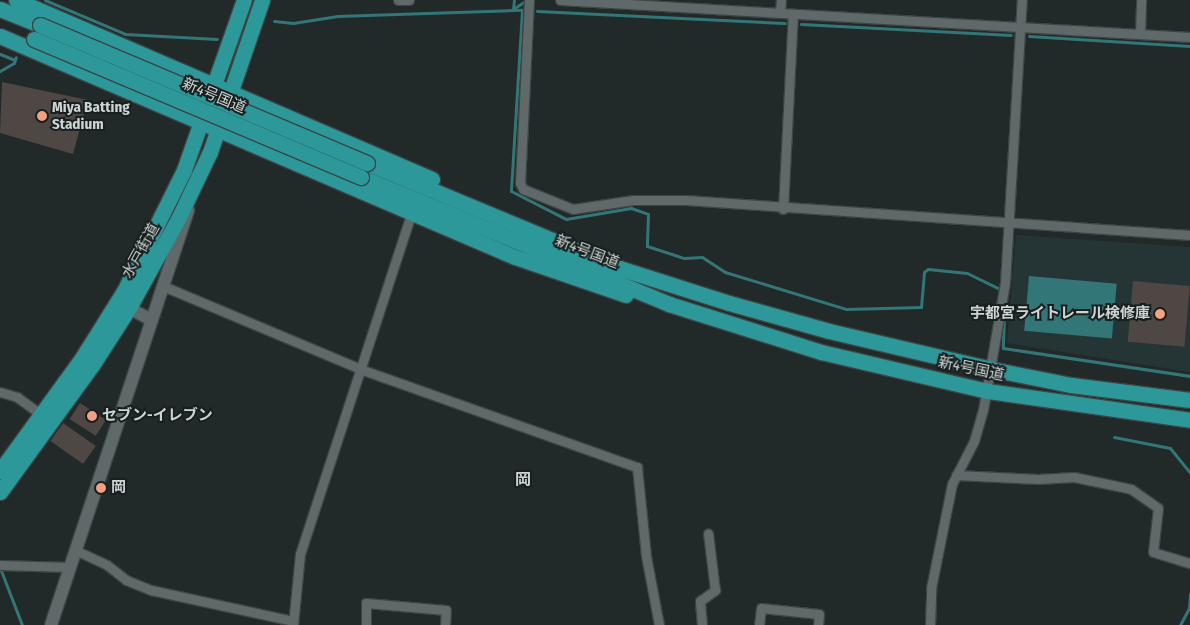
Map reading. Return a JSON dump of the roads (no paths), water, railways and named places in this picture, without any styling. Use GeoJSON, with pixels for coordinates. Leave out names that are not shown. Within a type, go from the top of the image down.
{"type":"FeatureCollection","features":[{"type":"Feature","properties":{"kind":"highway"},"geometry":{"type":"LineString","coordinates":[[16,0],[675,285]]}},
{"type":"Feature","properties":{"kind":"highway","name":"水戸街道"},"geometry":{"type":"LineString","coordinates":[[0,492],[48,419],[124,291],[184,170],[216,86],[244,0]]}},
{"type":"Feature","properties":{"kind":"highway","name":"水戸街道"},"geometry":{"type":"LineString","coordinates":[[0,472],[48,419],[130,308],[195,186],[218,130],[262,0]]}},
{"type":"Feature","properties":{"kind":"highway","name":"新4号国道"},"geometry":{"type":"LineString","coordinates":[[0,8],[37,32],[364,170],[669,304],[821,352],[987,391],[1190,420]]}},
{"type":"Feature","properties":{"kind":"highway","name":"新4号国道"},"geometry":{"type":"LineString","coordinates":[[0,25],[37,32]]}},
{"type":"Feature","properties":{"kind":"highway"},"geometry":{"type":"LineString","coordinates":[[0,36],[515,257],[611,292],[669,304]]}},
{"type":"Feature","properties":{"kind":"highway","name":"新4号国道"},"geometry":{"type":"LineString","coordinates":[[364,170],[610,264],[829,331],[991,369],[1071,385],[1190,400]]}},
{"type":"Feature","properties":{"kind":"street"},"geometry":{"type":"LineString","coordinates":[[398,0],[409,0]]}},
{"type":"Feature","properties":{"kind":"street"},"geometry":{"type":"LineString","coordinates":[[529,0],[520,183],[523,189],[573,208],[633,200],[686,200],[783,209],[1009,221],[1190,235]]}},
{"type":"Feature","properties":{"kind":"street"},"geometry":{"type":"LineString","coordinates":[[560,0],[1190,37]]}},
{"type":"Feature","properties":{"kind":"street"},"geometry":{"type":"LineString","coordinates":[[780,13],[781,0]]}},
{"type":"Feature","properties":{"kind":"street"},"geometry":{"type":"LineString","coordinates":[[930,625],[935,564],[956,476],[974,441],[987,391],[1006,283],[1022,0]]}},
{"type":"Feature","properties":{"kind":"street"},"geometry":{"type":"LineString","coordinates":[[1140,34],[1141,0]]}},
{"type":"Feature","properties":{"kind":"street"},"geometry":{"type":"LineString","coordinates":[[783,209],[793,14]]}},
{"type":"Feature","properties":{"kind":"street"},"geometry":{"type":"LineString","coordinates":[[51,625],[164,286],[195,186]]}},
{"type":"Feature","properties":{"kind":"street"},"geometry":{"type":"LineString","coordinates":[[75,550],[107,565],[126,580],[151,590],[293,623],[300,554],[411,214]]}},
{"type":"Feature","properties":{"kind":"street"},"geometry":{"type":"LineString","coordinates":[[164,286],[360,369],[637,467],[646,556],[659,625]]}},
{"type":"Feature","properties":{"kind":"street"},"geometry":{"type":"LineString","coordinates":[[124,291],[130,308],[152,320]]}},
{"type":"Feature","properties":{"kind":"street"},"geometry":{"type":"LineString","coordinates":[[0,392],[17,397],[48,419]]}},
{"type":"Feature","properties":{"kind":"street"},"geometry":{"type":"LineString","coordinates":[[956,476],[1038,479],[1074,477],[1131,489],[1158,508],[1153,552],[1190,563]]}},
{"type":"Feature","properties":{"kind":"street"},"geometry":{"type":"LineString","coordinates":[[702,625],[700,601],[715,590],[708,533]]}},
{"type":"Feature","properties":{"kind":"street"},"geometry":{"type":"LineString","coordinates":[[0,565],[69,568]]}},
{"type":"Feature","properties":{"kind":"street"},"geometry":{"type":"LineString","coordinates":[[366,625],[366,603],[446,610],[445,625]]}},
{"type":"Feature","properties":{"kind":"street"},"geometry":{"type":"LineString","coordinates":[[759,625],[760,608],[819,614],[818,625]]}},
{"type":"Feature","properties":{"kind":"water"},"geometry":{"type":"Polygon","coordinates":[[[1029,276],[1117,284],[1112,338],[1024,331],[1029,276]]]}},
{"type":"Feature","properties":{"kind":"waterway"},"geometry":{"type":"LineString","coordinates":[[45,0],[125,34],[217,39]]}},
{"type":"Feature","properties":{"kind":"waterway"},"geometry":{"type":"LineString","coordinates":[[513,9],[514,0]]}},
{"type":"Feature","properties":{"kind":"waterway"},"geometry":{"type":"LineString","coordinates":[[513,9],[527,0]]}},
{"type":"Feature","properties":{"kind":"waterway"},"geometry":{"type":"LineString","coordinates":[[522,10],[511,191],[566,219],[631,208],[648,214],[647,246],[684,258],[702,257],[725,272],[846,309],[921,307],[924,272],[928,269],[967,273],[1002,290]]}},
{"type":"Feature","properties":{"kind":"waterway"},"geometry":{"type":"LineString","coordinates":[[274,21],[293,23],[337,16],[522,10]]}},
{"type":"Feature","properties":{"kind":"waterway"},"geometry":{"type":"LineString","coordinates":[[537,11],[785,23]]}},
{"type":"Feature","properties":{"kind":"waterway"},"geometry":{"type":"LineString","coordinates":[[801,24],[1011,35]]}},
{"type":"Feature","properties":{"kind":"waterway"},"geometry":{"type":"LineString","coordinates":[[1029,36],[1190,46]]}},
{"type":"Feature","properties":{"kind":"waterway"},"geometry":{"type":"LineString","coordinates":[[0,54],[15,60]]}},
{"type":"Feature","properties":{"kind":"waterway"},"geometry":{"type":"LineString","coordinates":[[0,71],[14,63],[16,57]]}},
{"type":"Feature","properties":{"kind":"waterway"},"geometry":{"type":"LineString","coordinates":[[1004,315],[1003,348],[1190,376]]}},
{"type":"Feature","properties":{"kind":"waterway"},"geometry":{"type":"LineString","coordinates":[[1114,437],[1170,448],[1190,473]]}},
{"type":"Feature","properties":{"kind":"waterway"},"geometry":{"type":"LineString","coordinates":[[0,568],[22,625]]}},
{"type":"Feature","properties":{"kind":"waterway"},"geometry":{"type":"LineString","coordinates":[[1180,625],[1189,608],[1190,594]]}},
{"type":"Feature","properties":{"kind":"place","name":"Miya Batting Stadium"},"geometry":{"type":"Point","coordinates":[42,116]}},
{"type":"Feature","properties":{"kind":"place","name":"宇都宮ライトレール検修庫"},"geometry":{"type":"Point","coordinates":[1160,314]}},
{"type":"Feature","properties":{"kind":"place","name":"セブン-イレブン"},"geometry":{"type":"Point","coordinates":[92,416]}},
{"type":"Feature","properties":{"kind":"place","name":"岡"},"geometry":{"type":"Point","coordinates":[101,488]}},
{"type":"Feature","properties":{"kind":"district","name":"岡"},"geometry":{"type":"Point","coordinates":[523,480]}}]}
